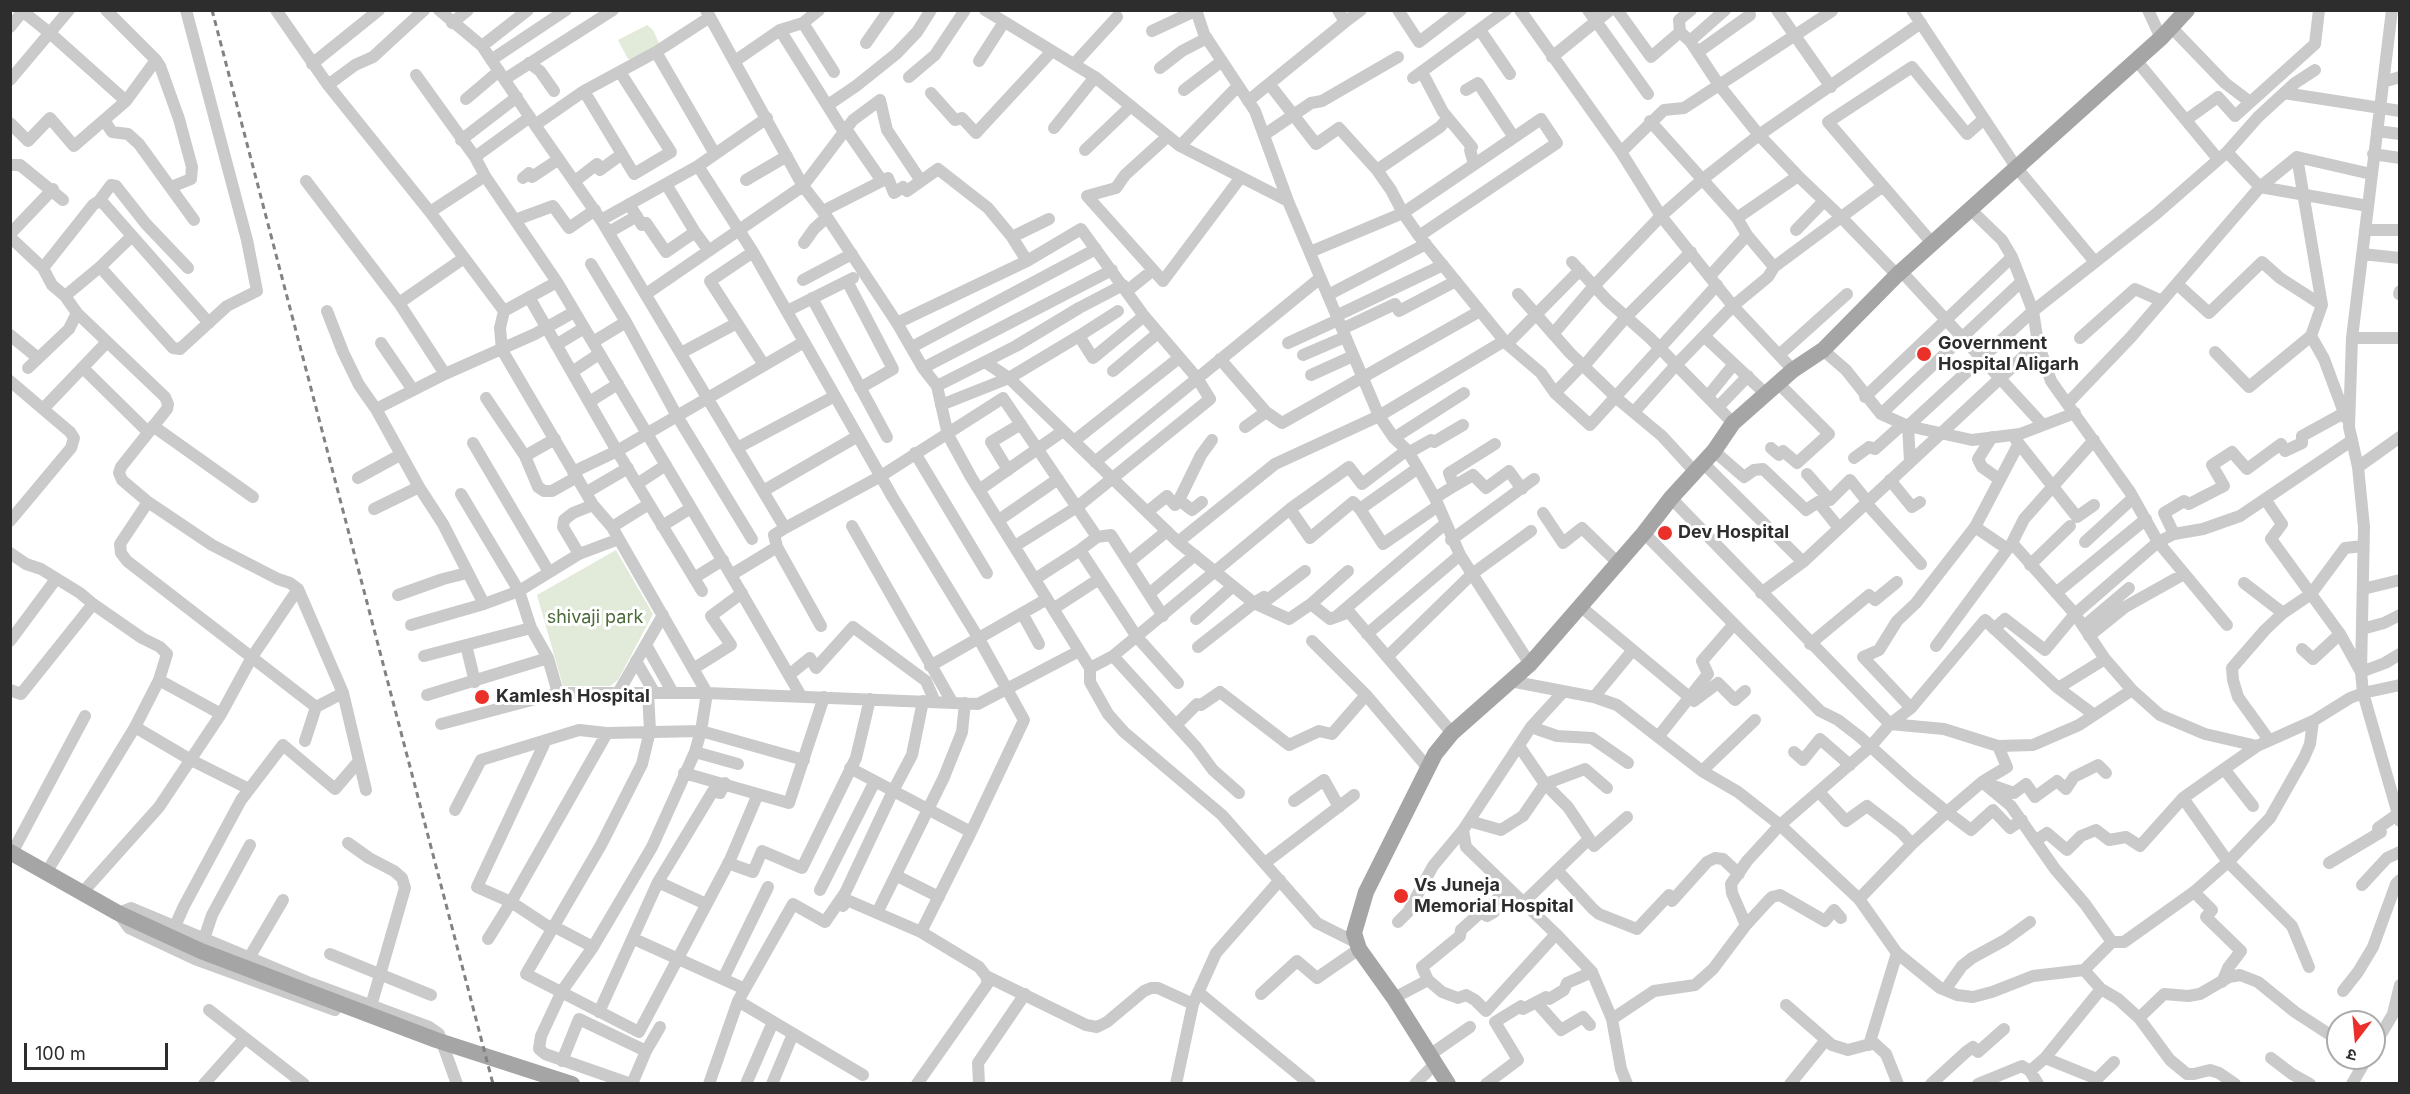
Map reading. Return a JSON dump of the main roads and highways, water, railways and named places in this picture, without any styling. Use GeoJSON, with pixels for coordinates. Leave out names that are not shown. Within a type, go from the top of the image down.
{"type":"FeatureCollection","features":[{"type":"Feature","properties":{"kind":"main road"},"geometry":{"type":"LineString","coordinates":[[1448,1083],[1358,946],[1354,933],[1366,892],[1435,754],[1452,733],[1530,664],[1704,462],[1733,423],[1793,370],[1823,350],[1899,273],[2136,60],[2187,10]]}},
{"type":"Feature","properties":{"kind":"main road"},"geometry":{"type":"LineString","coordinates":[[11,852],[118,913],[251,970],[439,1042],[572,1083]]}},
{"type":"Feature","properties":{"kind":"railway"},"geometry":{"type":"LineString","coordinates":[[212,10],[493,1084]]}},
{"type":"Feature","properties":{"kind":"place","name":"Government Hospital Aligarh"},"geometry":{"type":"Point","coordinates":[1924,354]}},
{"type":"Feature","properties":{"kind":"place","name":"Dev Hospital"},"geometry":{"type":"Point","coordinates":[1665,533]}},
{"type":"Feature","properties":{"kind":"place","name":"Kamlesh Hospital"},"geometry":{"type":"Point","coordinates":[482,697]}},
{"type":"Feature","properties":{"kind":"place","name":"Vs Juneja Memorial Hospital"},"geometry":{"type":"Point","coordinates":[1401,896]}},
{"type":"Feature","properties":{"kind":"park label","name":"shivaji park"},"geometry":{"type":"Point","coordinates":[595,618]}}]}
